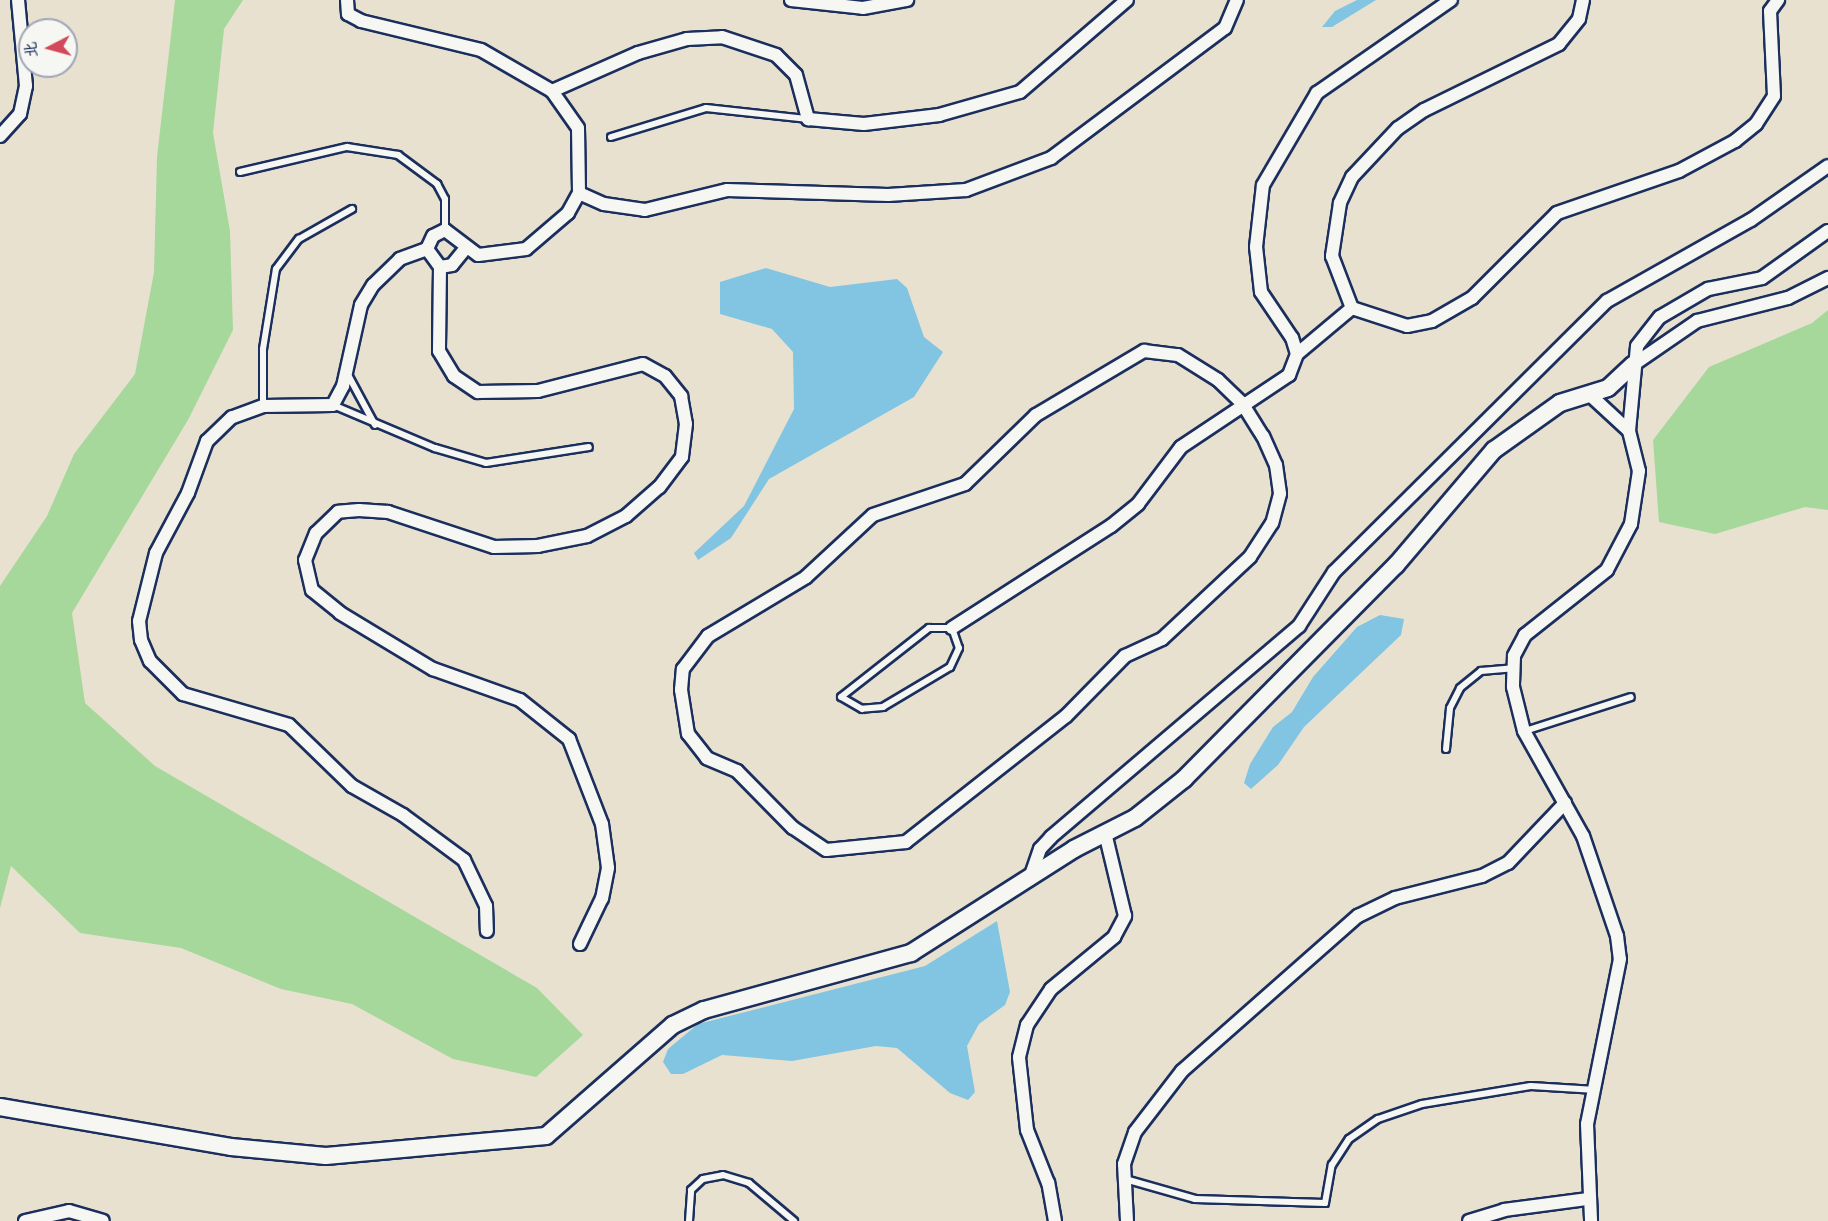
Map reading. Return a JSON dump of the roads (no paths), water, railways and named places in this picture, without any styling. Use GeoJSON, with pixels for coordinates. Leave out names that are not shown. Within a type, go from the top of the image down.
{"type":"FeatureCollection","features":[{"type":"Feature","properties":{"kind":"street"},"geometry":{"type":"LineString","coordinates":[[0,136],[20,114],[26,86],[18,0]]}},
{"type":"Feature","properties":{"kind":"street"},"geometry":{"type":"LineString","coordinates":[[346,0],[348,14],[361,21],[481,50],[552,91],[578,128],[579,193],[568,213],[526,249],[478,255],[465,249],[459,237],[445,230],[433,236],[427,249],[400,260],[373,285],[361,305],[345,369],[333,405],[263,406],[232,417],[207,441],[188,493],[156,553],[139,621],[150,661],[183,694],[289,725],[352,786],[403,814],[464,860],[486,906],[487,931]]}},
{"type":"Feature","properties":{"kind":"street"},"geometry":{"type":"LineString","coordinates":[[791,0],[863,8],[907,0]]}},
{"type":"Feature","properties":{"kind":"street"},"geometry":{"type":"LineString","coordinates":[[552,91],[638,53],[687,39],[722,37],[776,55],[796,75],[808,119],[864,124],[939,115],[1020,92],[1127,0]]}},
{"type":"Feature","properties":{"kind":"street"},"geometry":{"type":"LineString","coordinates":[[579,193],[604,204],[645,210],[727,190],[888,195],[966,190],[1051,158],[1225,27],[1237,0]]}},
{"type":"Feature","properties":{"kind":"street"},"geometry":{"type":"LineString","coordinates":[[1297,354],[1261,292],[1256,247],[1263,185],[1317,93],[1451,0]]}},
{"type":"Feature","properties":{"kind":"street"},"geometry":{"type":"LineString","coordinates":[[1352,308],[1332,256],[1340,203],[1352,177],[1398,128],[1424,110],[1559,44],[1579,19],[1583,0]]}},
{"type":"Feature","properties":{"kind":"street"},"geometry":{"type":"LineString","coordinates":[[1352,308],[1407,326],[1432,321],[1472,298],[1557,213],[1678,171],[1736,141],[1756,124],[1774,96],[1770,11],[1778,0]]}},
{"type":"Feature","properties":{"kind":"street"},"geometry":{"type":"LineString","coordinates":[[1030,878],[1040,849],[1051,837],[1299,626],[1334,572],[1607,301],[1751,220],[1828,166]]}},
{"type":"Feature","properties":{"kind":"street"},"geometry":{"type":"LineString","coordinates":[[1591,1221],[1588,1199],[1587,1124],[1597,1090],[1620,958],[1617,936],[1606,891],[1565,803],[1524,731],[1514,668],[1525,635],[1619,555],[1631,524],[1639,471],[1629,432],[1633,365],[1637,346],[1660,317],[1686,299],[1762,278],[1828,231]]}},
{"type":"Feature","properties":{"kind":"street"},"geometry":{"type":"LineString","coordinates":[[427,249],[440,267],[439,351],[454,376],[478,392],[538,391],[643,364],[665,376],[681,396],[686,424],[682,457],[659,487],[626,516],[587,536],[538,546],[494,547],[388,512],[359,510],[338,512],[316,533],[305,560],[312,590],[340,612],[433,669],[520,700],[569,739],[602,824],[608,868],[602,898],[580,944]]}},
{"type":"Feature","properties":{"kind":"street"},"geometry":{"type":"LineString","coordinates":[[440,267],[452,265],[465,249]]}},
{"type":"Feature","properties":{"kind":"street"},"geometry":{"type":"LineString","coordinates":[[0,1107],[231,1147],[326,1156],[546,1136],[673,1025],[704,1010],[911,954],[1030,878],[1135,818],[1184,779],[1436,523],[1494,450],[1560,403],[1608,388],[1633,365],[1697,321],[1788,298],[1828,278]]}},
{"type":"Feature","properties":{"kind":"street"},"geometry":{"type":"LineString","coordinates":[[952,628],[1111,526],[1138,504],[1181,447],[1242,403],[1289,375],[1297,354],[1352,308]]}},
{"type":"Feature","properties":{"kind":"street"},"geometry":{"type":"LineString","coordinates":[[1144,351],[1178,355],[1242,403],[1276,465],[1280,494],[1272,523],[1250,556],[1162,639],[1125,656],[1066,716],[906,842],[826,850],[793,828],[737,771],[707,758],[688,734],[683,669],[708,636],[806,577],[873,514],[965,484],[1036,415],[1116,362],[1144,351]]}},
{"type":"Feature","properties":{"kind":"street"},"geometry":{"type":"LineString","coordinates":[[1589,394],[1629,432]]}},
{"type":"Feature","properties":{"kind":"street"},"geometry":{"type":"LineString","coordinates":[[1127,1221],[1124,1179],[1135,1132],[1182,1071],[1322,944],[1395,898],[1482,876],[1508,863],[1565,803]]}},
{"type":"Feature","properties":{"kind":"street"},"geometry":{"type":"LineString","coordinates":[[1055,1221],[1048,1183],[1027,1130],[1019,1057],[1027,1024],[1051,989],[1114,937],[1125,916],[1106,833]]}},
{"type":"Feature","properties":{"kind":"street"},"geometry":{"type":"LineString","coordinates":[[1469,1221],[1504,1210],[1588,1199]]}},
{"type":"Feature","properties":{"kind":"street"},"geometry":{"type":"LineString","coordinates":[[25,1221],[69,1211],[103,1221]]}},
{"type":"Feature","properties":{"kind":"lane"},"geometry":{"type":"LineString","coordinates":[[610,137],[706,108],[808,119]]}},
{"type":"Feature","properties":{"kind":"lane"},"geometry":{"type":"LineString","coordinates":[[240,172],[347,147],[398,155],[437,184],[445,199],[445,230]]}},
{"type":"Feature","properties":{"kind":"lane"},"geometry":{"type":"LineString","coordinates":[[263,406],[263,349],[276,268],[299,238],[352,209]]}},
{"type":"Feature","properties":{"kind":"lane"},"geometry":{"type":"LineString","coordinates":[[345,369],[375,425]]}},
{"type":"Feature","properties":{"kind":"lane"},"geometry":{"type":"LineString","coordinates":[[333,405],[375,425],[486,463],[589,447]]}},
{"type":"Feature","properties":{"kind":"lane"},"geometry":{"type":"LineString","coordinates":[[929,628],[952,628],[958,648],[950,667],[914,692],[883,707],[862,709],[841,697],[929,628]]}},
{"type":"Feature","properties":{"kind":"lane"},"geometry":{"type":"LineString","coordinates":[[1446,749],[1450,708],[1460,687],[1481,670],[1514,668]]}},
{"type":"Feature","properties":{"kind":"lane"},"geometry":{"type":"LineString","coordinates":[[1524,731],[1631,697]]}},
{"type":"Feature","properties":{"kind":"lane"},"geometry":{"type":"LineString","coordinates":[[1124,1179],[1195,1199],[1325,1203],[1332,1165],[1349,1139],[1378,1119],[1422,1104],[1532,1086],[1597,1090]]}},
{"type":"Feature","properties":{"kind":"lane"},"geometry":{"type":"LineString","coordinates":[[689,1221],[691,1190],[703,1179],[723,1175],[749,1183],[794,1221]]}},
{"type":"Feature","properties":{"kind":"water"},"geometry":{"type":"Polygon","coordinates":[[[1357,0],[1376,0],[1332,27],[1322,27],[1335,11],[1357,0]]]}},
{"type":"Feature","properties":{"kind":"water"},"geometry":{"type":"Polygon","coordinates":[[[766,268],[830,287],[897,279],[907,288],[924,337],[943,352],[914,397],[769,479],[731,538],[698,560],[694,553],[744,506],[794,409],[793,352],[772,329],[720,314],[720,282],[766,268]]]}},
{"type":"Feature","properties":{"kind":"water"},"geometry":{"type":"Polygon","coordinates":[[[1380,615],[1404,619],[1401,635],[1304,727],[1278,765],[1251,789],[1244,783],[1250,764],[1273,727],[1292,712],[1313,677],[1357,627],[1380,615]]]}},
{"type":"Feature","properties":{"kind":"water"},"geometry":{"type":"Polygon","coordinates":[[[997,921],[1010,992],[1005,1005],[979,1024],[967,1046],[975,1092],[968,1100],[950,1093],[897,1048],[876,1046],[792,1061],[722,1055],[683,1074],[671,1074],[663,1062],[668,1049],[698,1024],[925,966],[997,921]]]}}]}
